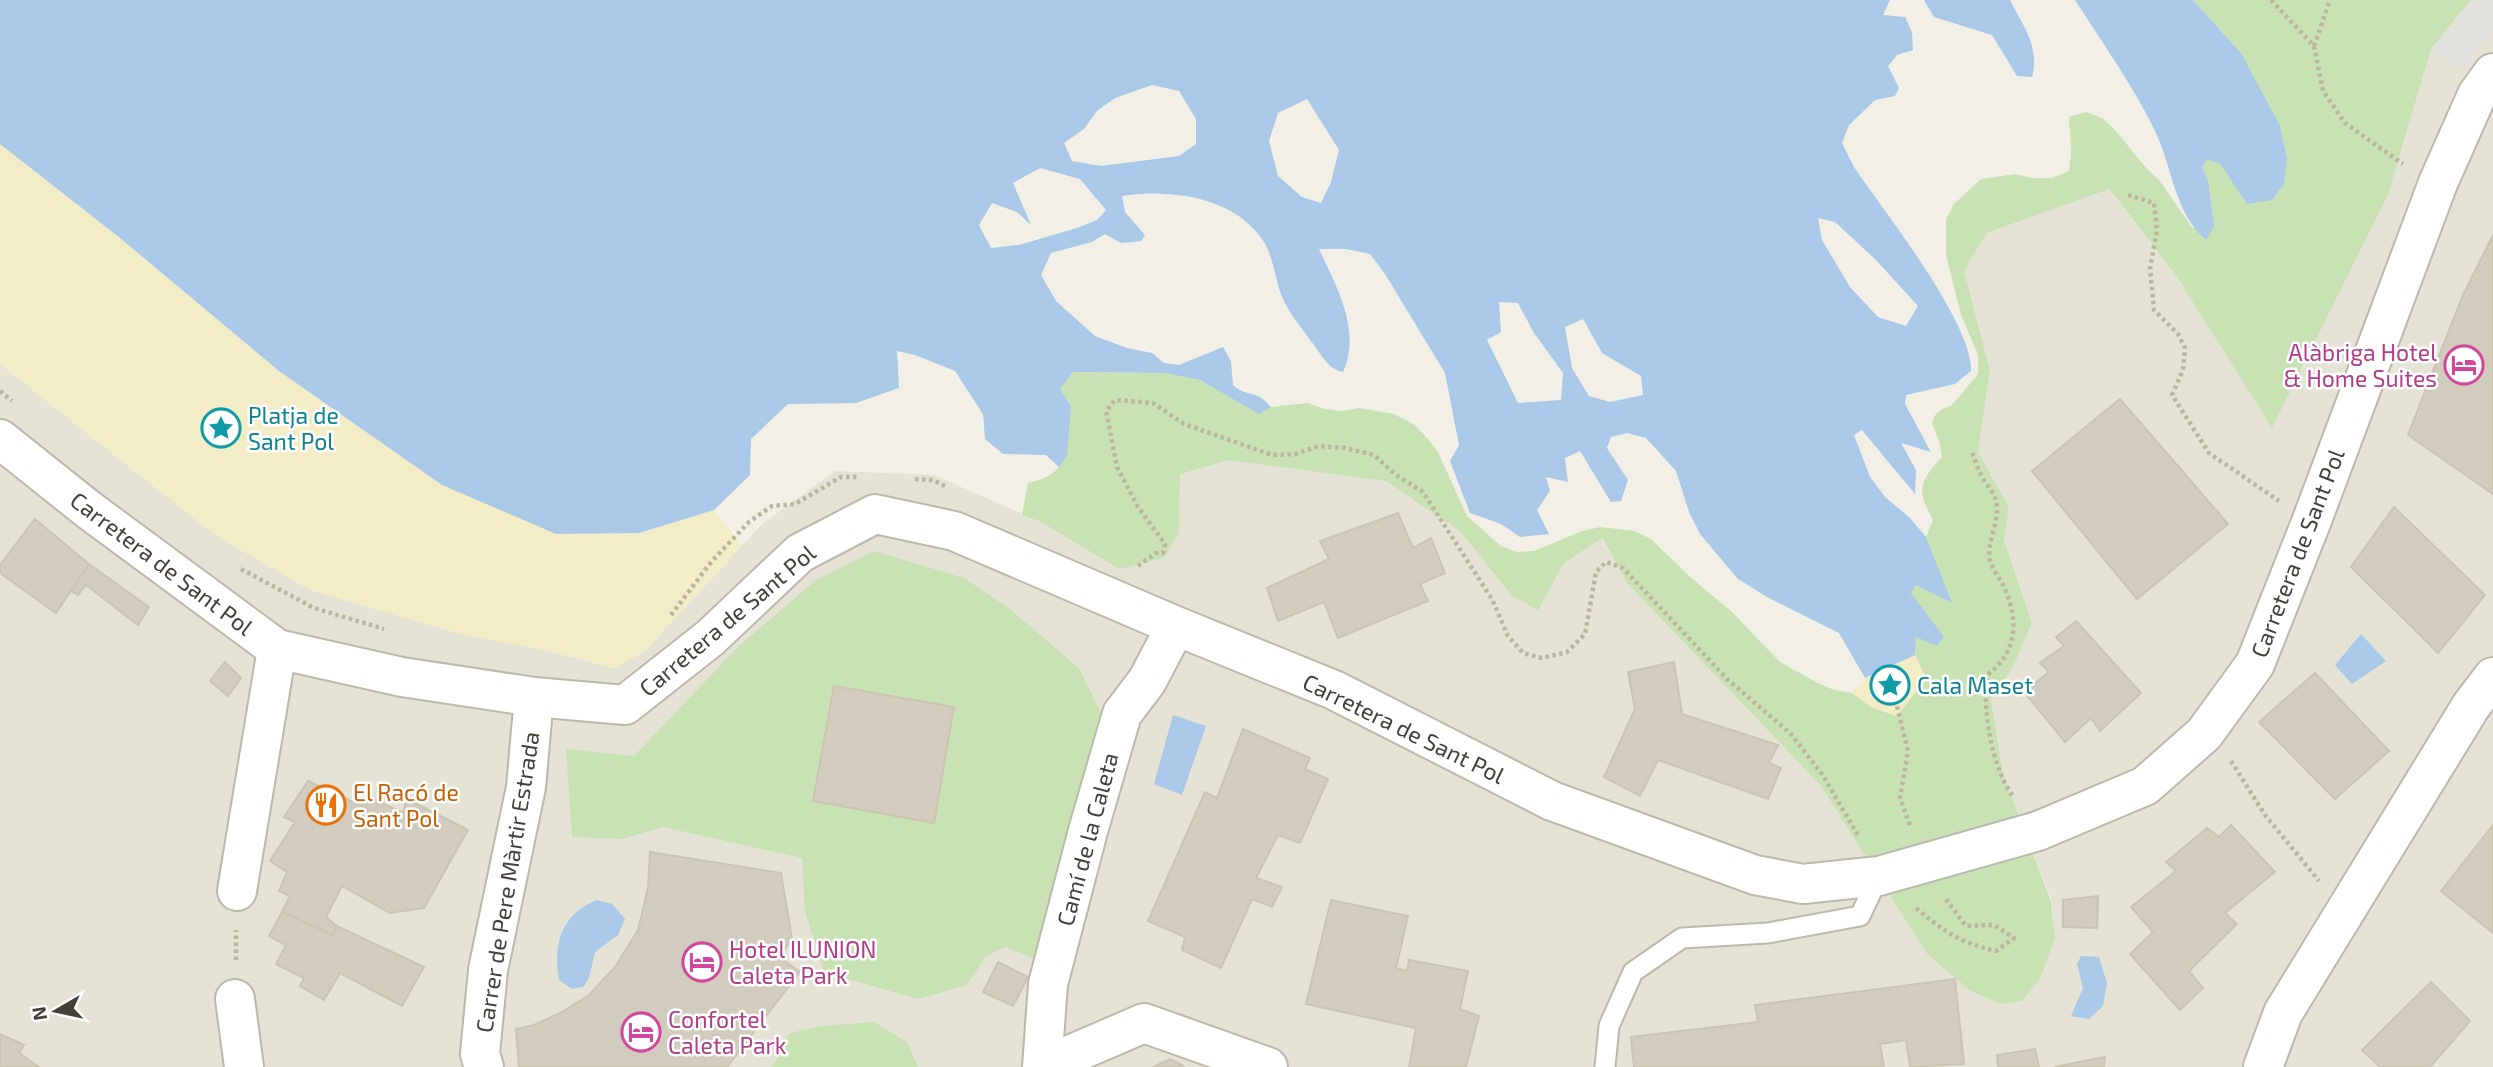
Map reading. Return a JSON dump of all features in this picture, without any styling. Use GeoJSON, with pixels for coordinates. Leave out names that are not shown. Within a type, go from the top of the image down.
{"type":"FeatureCollection","features":[{"type":"Feature","properties":{"kind":"street","name":"Carretera de Sant Pol"},"geometry":{"type":"LineString","coordinates":[[0,439],[89,510],[277,649],[402,677],[534,697],[625,705],[710,638],[800,553],[874,514],[954,531],[1334,690],[1552,801],[1755,875],[1803,884],[1871,861],[2038,831],[2145,786],[2204,734],[2255,664],[2438,183],[2477,95],[2493,73]]}},
{"type":"Feature","properties":{"kind":"street","name":"Camí de la Caleta"},"geometry":{"type":"LineString","coordinates":[[1042,1067],[1048,984],[1122,714],[1147,681],[1176,626]]}},
{"type":"Feature","properties":{"kind":"street"},"geometry":{"type":"LineString","coordinates":[[237,891],[277,649]]}},
{"type":"Feature","properties":{"kind":"street"},"geometry":{"type":"LineString","coordinates":[[2263,1067],[2283,1013],[2471,706],[2493,677]]}},
{"type":"Feature","properties":{"kind":"street","name":"Carrer de Pere Màrtir Estrada"},"geometry":{"type":"LineString","coordinates":[[484,1067],[480,1054],[488,970],[526,787],[534,697]]}},
{"type":"Feature","properties":{"kind":"street"},"geometry":{"type":"LineString","coordinates":[[235,999],[244,1067]]}},
{"type":"Feature","properties":{"kind":"street"},"geometry":{"type":"LineString","coordinates":[[1042,1067],[1144,1023],[1268,1067]]}},
{"type":"Feature","properties":{"kind":"lane"},"geometry":{"type":"LineString","coordinates":[[1605,1067],[1609,1026],[1633,972],[1682,937],[1768,933],[1860,916],[1871,861]]}},
{"type":"Feature","properties":{"kind":"path"},"geometry":{"type":"LineString","coordinates":[[2270,0],[2315,46]]}},
{"type":"Feature","properties":{"kind":"path"},"geometry":{"type":"LineString","coordinates":[[2330,0],[2315,46],[2323,91],[2345,122],[2393,159]]}},
{"type":"Feature","properties":{"kind":"path"},"geometry":{"type":"LineString","coordinates":[[2127,195],[2154,203],[2157,230],[2150,269],[2154,310],[2178,334],[2185,348],[2183,370],[2172,396],[2209,453],[2286,505]]}},
{"type":"Feature","properties":{"kind":"path"},"geometry":{"type":"LineString","coordinates":[[0,391],[17,404]]}},
{"type":"Feature","properties":{"kind":"path"},"geometry":{"type":"LineString","coordinates":[[1133,570],[1156,553],[1163,553],[1164,544],[1138,507],[1117,467],[1106,411],[1115,400],[1153,403],[1184,425],[1272,455],[1295,454],[1319,446],[1345,448],[1374,455],[1396,475],[1423,492],[1492,599],[1508,636],[1523,653],[1542,658],[1567,652],[1585,634],[1596,572],[1606,562],[1623,568],[1727,679],[1790,733],[1822,774],[1871,861],[1941,929],[1968,944],[1996,951],[2014,938]]}},
{"type":"Feature","properties":{"kind":"path"},"geometry":{"type":"LineString","coordinates":[[1972,453],[1996,501],[1996,527],[1990,547],[1990,560],[2006,590],[2014,619],[2012,645],[2001,664],[1987,675],[1984,695],[1990,734],[2005,785]]}},
{"type":"Feature","properties":{"kind":"path"},"geometry":{"type":"LineString","coordinates":[[670,616],[712,561],[749,522],[772,506],[794,504]]}},
{"type":"Feature","properties":{"kind":"path"},"geometry":{"type":"LineString","coordinates":[[233,565],[314,608],[390,631]]}},
{"type":"Feature","properties":{"kind":"path"},"geometry":{"type":"LineString","coordinates":[[1892,686],[1908,751],[1900,798],[1912,832]]}},
{"type":"Feature","properties":{"kind":"path"},"geometry":{"type":"LineString","coordinates":[[2204,734],[2228,756],[2265,815],[2303,865],[2346,909]]}},
{"type":"Feature","properties":{"kind":"path"},"geometry":{"type":"LineString","coordinates":[[235,999],[237,891]]}},
{"type":"Feature","properties":{"kind":"shaded area"},"geometry":{"type":"Polygon","coordinates":[[[2471,0],[2493,0],[2493,1067],[0,1067],[0,364],[215,535],[310,590],[461,634],[545,650],[614,668],[645,651],[762,524],[835,471],[934,475],[1039,521],[1119,569],[1179,533],[1180,474],[1229,459],[1387,481],[1460,531],[1512,596],[1601,538],[1627,583],[1821,786],[1927,954],[2055,938],[2052,901],[2003,774],[1991,699],[2013,667],[2032,623],[2004,540],[2009,507],[1978,452],[1990,370],[1964,271],[1987,233],[2108,189],[2175,274],[2272,428],[2388,195],[2431,49],[2471,0]]]}},
{"type":"Feature","properties":{"kind":"shaded area"},"geometry":{"type":"Polygon","coordinates":[[[2475,0],[2493,0],[2493,32],[2463,69],[2431,49],[2475,0]]]}},
{"type":"Feature","properties":{"kind":"green space"},"geometry":{"type":"Polygon","coordinates":[[[2193,0],[2471,0],[2431,49],[2388,195],[2272,428],[2175,274],[2109,189],[1987,233],[1964,271],[1990,370],[1978,452],[2009,507],[2004,540],[2032,623],[2013,667],[1991,699],[2003,774],[2051,901],[2055,938],[2040,979],[2022,1001],[2000,1004],[1971,991],[1927,954],[1821,786],[1627,583],[1602,538],[1564,563],[1538,610],[1512,596],[1460,531],[1386,481],[1229,460],[1180,474],[1179,533],[1164,558],[1119,569],[1039,521],[1022,515],[1028,483],[1055,472],[1065,455],[1071,406],[1059,389],[1073,372],[1164,373],[1200,380],[1259,413],[1271,407],[1308,403],[1325,409],[1342,411],[1359,408],[1394,414],[1415,425],[1427,438],[1438,452],[1467,516],[1501,546],[1517,552],[1534,551],[1582,531],[1600,527],[1635,531],[1651,539],[1731,611],[1780,662],[1816,682],[1834,690],[1852,693],[1871,707],[1897,716],[1926,678],[1915,655],[1916,637],[1911,593],[1916,585],[1951,602],[1926,537],[1933,520],[1924,501],[1923,487],[1928,473],[1942,457],[1932,424],[1935,415],[1951,406],[1978,374],[1978,355],[1961,315],[1946,255],[1946,219],[1954,204],[1981,179],[2015,174],[2032,178],[2052,178],[2069,171],[2069,117],[2086,112],[2102,118],[2115,130],[2160,181],[2193,229],[2208,180],[2202,167],[2207,158],[2220,164],[2247,204],[2241,53],[2193,0]]]}},
{"type":"Feature","properties":{"kind":"green space"},"geometry":{"type":"Polygon","coordinates":[[[874,551],[964,578],[1010,609],[1079,668],[1103,717],[1034,959],[1006,947],[986,956],[967,985],[918,999],[824,972],[805,911],[802,858],[663,827],[622,839],[572,837],[566,749],[634,756],[739,646],[816,580],[874,551]]]}},
{"type":"Feature","properties":{"kind":"green space"},"geometry":{"type":"Polygon","coordinates":[[[874,1022],[907,1042],[918,1067],[772,1067],[790,1033],[821,1026],[874,1022]]]}},
{"type":"Feature","properties":{"kind":"sand","name":"Platja de Sant Pol"},"geometry":{"type":"Polygon","coordinates":[[[0,144],[120,238],[279,371],[442,485],[639,533],[714,510],[742,545],[645,651],[615,668],[545,650],[461,634],[310,590],[215,535],[0,364],[0,144]]]}},
{"type":"Feature","properties":{"kind":"sand","name":"Cala Maset"},"geometry":{"type":"Polygon","coordinates":[[[1915,655],[1926,678],[1897,716],[1871,707],[1852,693],[1865,678],[1915,655]]]}},
{"type":"Feature","properties":{"kind":"water"},"geometry":{"type":"Polygon","coordinates":[[[0,0],[1890,0],[1883,15],[1905,17],[1912,32],[1913,50],[1897,55],[1888,66],[1899,88],[1895,96],[1875,100],[1849,125],[1842,143],[1854,167],[1943,297],[1968,350],[1971,371],[1955,384],[1906,395],[1905,404],[1931,452],[1901,443],[1916,470],[1915,494],[1862,430],[1854,435],[1870,477],[1885,497],[1910,518],[1926,537],[1952,603],[1916,585],[1911,593],[1944,637],[1937,646],[1916,637],[1915,655],[1865,678],[1839,633],[1767,597],[1738,579],[1700,534],[1689,512],[1676,471],[1646,438],[1627,433],[1611,437],[1607,448],[1628,480],[1621,501],[1611,502],[1580,451],[1565,458],[1568,482],[1546,477],[1550,491],[1537,510],[1549,534],[1520,537],[1501,524],[1470,513],[1450,461],[1459,445],[1445,373],[1370,254],[1346,249],[1319,249],[1339,293],[1348,324],[1350,340],[1343,372],[1327,363],[1292,315],[1282,296],[1268,249],[1252,227],[1237,215],[1200,199],[1160,193],[1122,196],[1125,212],[1145,235],[1141,241],[1121,243],[1105,234],[1092,242],[1051,253],[1041,275],[1056,301],[1095,336],[1127,348],[1152,353],[1164,363],[1179,365],[1223,347],[1231,361],[1233,385],[1261,398],[1271,407],[1259,414],[1200,380],[1164,373],[1073,372],[1060,389],[1071,406],[1067,456],[1059,467],[1046,455],[1003,454],[985,439],[983,414],[955,371],[897,351],[899,388],[856,403],[788,404],[751,439],[750,475],[714,510],[639,533],[556,534],[442,485],[279,371],[120,238],[0,144],[0,0]],[[1152,85],[1115,98],[1097,111],[1084,129],[1064,143],[1072,161],[1101,166],[1179,156],[1196,144],[1196,119],[1179,91],[1152,85]],[[1307,99],[1278,113],[1269,141],[1278,176],[1302,197],[1321,203],[1331,182],[1339,150],[1307,99]],[[1040,168],[1013,183],[1031,225],[1017,212],[992,203],[979,225],[991,248],[1019,245],[1097,220],[1106,210],[1080,179],[1040,168]],[[1818,218],[1822,240],[1850,287],[1878,317],[1906,326],[1918,306],[1875,259],[1835,222],[1818,218]],[[1499,302],[1501,332],[1487,340],[1518,403],[1561,400],[1563,373],[1534,333],[1518,303],[1499,302]],[[1583,319],[1565,327],[1572,368],[1589,396],[1610,402],[1643,395],[1641,376],[1602,353],[1583,319]]]}},
{"type":"Feature","properties":{"kind":"water"},"geometry":{"type":"Polygon","coordinates":[[[1924,0],[2010,0],[2032,46],[2032,77],[2017,76],[1992,35],[1934,17],[1924,0]]]}},
{"type":"Feature","properties":{"kind":"water"},"geometry":{"type":"Polygon","coordinates":[[[2075,0],[2193,0],[2241,53],[2280,126],[2287,158],[2284,184],[2272,200],[2247,204],[2220,164],[2207,159],[2202,167],[2208,180],[2214,227],[2206,240],[2195,228],[2180,202],[2160,143],[2145,112],[2075,0]]]}},
{"type":"Feature","properties":{"kind":"water"},"geometry":{"type":"Polygon","coordinates":[[[2361,634],[2386,661],[2352,684],[2335,665],[2361,634]]]}},
{"type":"Feature","properties":{"kind":"water"},"geometry":{"type":"Polygon","coordinates":[[[1173,715],[1206,726],[1182,795],[1154,784],[1173,715]]]}},
{"type":"Feature","properties":{"kind":"water"},"geometry":{"type":"Polygon","coordinates":[[[597,900],[612,904],[625,919],[618,935],[595,952],[589,978],[583,987],[572,989],[559,980],[557,955],[562,932],[575,913],[597,900]]]}},
{"type":"Feature","properties":{"kind":"water"},"geometry":{"type":"Polygon","coordinates":[[[2081,956],[2099,957],[2107,983],[2103,1006],[2089,1019],[2071,1016],[2083,988],[2077,964],[2081,956]]]}},
{"type":"Feature","properties":{"kind":"building","name":"Alàbriga Hotel & Home Suites"},"geometry":{"type":"Polygon","coordinates":[[[2493,235],[2493,494],[2408,435],[2463,295],[2493,235]]]}},
{"type":"Feature","properties":{"kind":"building"},"geometry":{"type":"Polygon","coordinates":[[[2120,399],[2228,524],[2137,599],[2032,471],[2120,399]]]}},
{"type":"Feature","properties":{"kind":"building"},"geometry":{"type":"Polygon","coordinates":[[[2394,507],[2485,595],[2438,653],[2351,567],[2394,507]]]}},
{"type":"Feature","properties":{"kind":"building"},"geometry":{"type":"Polygon","coordinates":[[[1398,513],[1413,548],[1431,538],[1445,573],[1420,584],[1428,601],[1338,638],[1324,602],[1278,621],[1267,588],[1329,559],[1320,541],[1398,513]]]}},
{"type":"Feature","properties":{"kind":"building"},"geometry":{"type":"Polygon","coordinates":[[[35,519],[89,564],[56,613],[0,573],[0,565],[35,519]]]}},
{"type":"Feature","properties":{"kind":"building"},"geometry":{"type":"Polygon","coordinates":[[[89,564],[149,607],[138,625],[86,585],[78,595],[71,591],[89,564]]]}},
{"type":"Feature","properties":{"kind":"building"},"geometry":{"type":"Polygon","coordinates":[[[2076,621],[2141,693],[2100,731],[2091,718],[2065,742],[2024,692],[2049,672],[2040,663],[2064,646],[2056,637],[2076,621]]]}},
{"type":"Feature","properties":{"kind":"building"},"geometry":{"type":"Polygon","coordinates":[[[225,662],[241,678],[228,696],[210,681],[225,662]]]}},
{"type":"Feature","properties":{"kind":"building"},"geometry":{"type":"Polygon","coordinates":[[[1674,662],[1682,714],[1778,745],[1769,763],[1781,768],[1768,799],[1658,760],[1640,796],[1604,777],[1635,709],[1628,672],[1674,662]]]}},
{"type":"Feature","properties":{"kind":"building"},"geometry":{"type":"Polygon","coordinates":[[[2315,673],[2389,751],[2335,799],[2259,722],[2315,673]]]}},
{"type":"Feature","properties":{"kind":"building"},"geometry":{"type":"Polygon","coordinates":[[[834,686],[954,707],[934,823],[813,801],[834,686]]]}},
{"type":"Feature","properties":{"kind":"building"},"geometry":{"type":"Polygon","coordinates":[[[1243,729],[1310,758],[1305,769],[1328,779],[1300,843],[1278,835],[1256,878],[1282,887],[1272,907],[1252,899],[1221,968],[1182,950],[1185,937],[1148,921],[1205,792],[1217,798],[1243,729]]]}},
{"type":"Feature","properties":{"kind":"building"},"geometry":{"type":"Polygon","coordinates":[[[308,781],[361,806],[368,796],[403,813],[407,799],[468,830],[424,908],[390,913],[342,886],[326,917],[337,926],[333,935],[282,912],[290,896],[279,891],[287,872],[270,861],[295,822],[284,817],[308,781]]]}},
{"type":"Feature","properties":{"kind":"building"},"geometry":{"type":"Polygon","coordinates":[[[2231,825],[2275,872],[2225,913],[2237,924],[2189,971],[2203,988],[2180,1010],[2130,954],[2153,932],[2131,907],[2176,871],[2166,862],[2207,828],[2219,837],[2231,825]]]}},
{"type":"Feature","properties":{"kind":"building"},"geometry":{"type":"Polygon","coordinates":[[[2493,825],[2493,933],[2441,891],[2493,825]]]}},
{"type":"Feature","properties":{"kind":"building","name":"Hotel ILUNION Caleta Park"},"geometry":{"type":"Polygon","coordinates":[[[650,852],[781,873],[792,939],[779,957],[800,972],[727,1067],[519,1067],[516,1029],[534,1025],[562,1012],[589,995],[615,967],[638,930],[648,888],[650,852]]]}},
{"type":"Feature","properties":{"kind":"building"},"geometry":{"type":"Polygon","coordinates":[[[2098,896],[2097,928],[2063,927],[2063,900],[2098,896]]]}},
{"type":"Feature","properties":{"kind":"building"},"geometry":{"type":"Polygon","coordinates":[[[1331,900],[1408,916],[1396,968],[1407,971],[1409,960],[1468,971],[1460,1009],[1479,1016],[1466,1067],[1409,1067],[1416,1028],[1306,1004],[1331,900]]]}},
{"type":"Feature","properties":{"kind":"building"},"geometry":{"type":"Polygon","coordinates":[[[282,912],[333,935],[337,926],[424,967],[402,1006],[340,973],[324,1000],[300,986],[304,978],[276,964],[286,945],[269,936],[282,912]]]}},
{"type":"Feature","properties":{"kind":"building"},"geometry":{"type":"Polygon","coordinates":[[[998,962],[1028,977],[1013,1006],[983,992],[998,962]]]}},
{"type":"Feature","properties":{"kind":"building"},"geometry":{"type":"Polygon","coordinates":[[[1955,979],[1964,1064],[1910,1067],[1906,1040],[1880,1044],[1884,1067],[1634,1067],[1631,1037],[1758,1022],[1755,1005],[1955,979]]]}},
{"type":"Feature","properties":{"kind":"building"},"geometry":{"type":"Polygon","coordinates":[[[2431,982],[2470,1021],[2430,1067],[2380,1067],[2362,1050],[2431,982]]]}},
{"type":"Feature","properties":{"kind":"building"},"geometry":{"type":"Polygon","coordinates":[[[0,1034],[24,1045],[19,1053],[39,1067],[0,1067],[0,1034]]]}},
{"type":"Feature","properties":{"kind":"building"},"geometry":{"type":"Polygon","coordinates":[[[2035,1049],[2039,1067],[1998,1067],[1997,1055],[2035,1049]]]}},
{"type":"Feature","properties":{"kind":"building"},"geometry":{"type":"Polygon","coordinates":[[[2105,1057],[2104,1067],[2054,1067],[2105,1057]]]}},
{"type":"Feature","properties":{"kind":"building"},"geometry":{"type":"Polygon","coordinates":[[[1170,1059],[1185,1067],[1153,1067],[1170,1059]]]}},
{"type":"Feature","properties":{"kind":"place","name":"Alàbriga Hotel & Home Suites"},"geometry":{"type":"Point","coordinates":[2464,365]}},
{"type":"Feature","properties":{"kind":"place","name":"Platja de Sant Pol"},"geometry":{"type":"Point","coordinates":[221,428]}},
{"type":"Feature","properties":{"kind":"place","name":"Cala Maset"},"geometry":{"type":"Point","coordinates":[1890,685]}},
{"type":"Feature","properties":{"kind":"place","name":"El Racó de Sant Pol"},"geometry":{"type":"Point","coordinates":[326,805]}},
{"type":"Feature","properties":{"kind":"place","name":"Hotel ILUNION Caleta Park"},"geometry":{"type":"Point","coordinates":[702,962]}},
{"type":"Feature","properties":{"kind":"place","name":"Confortel Caleta Park"},"geometry":{"type":"Point","coordinates":[641,1032]}}]}
